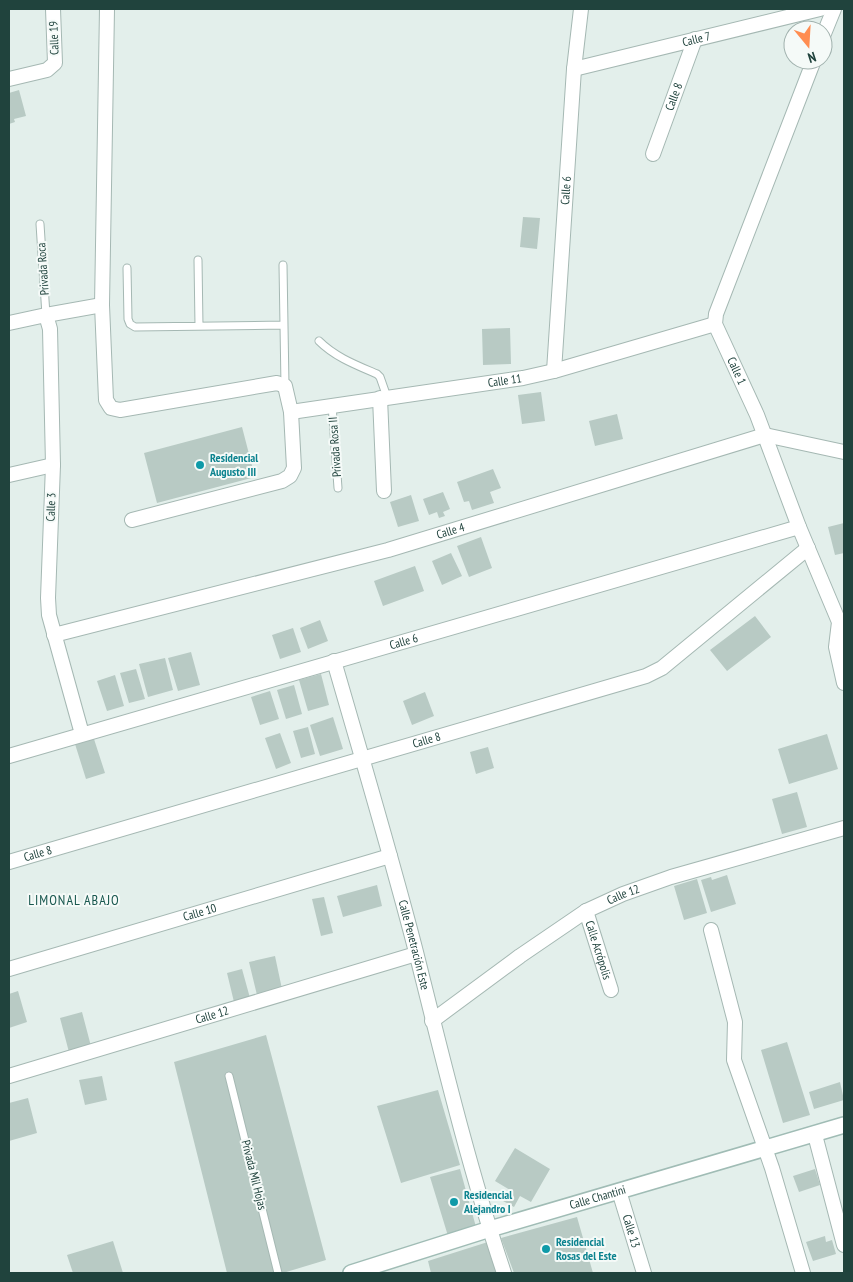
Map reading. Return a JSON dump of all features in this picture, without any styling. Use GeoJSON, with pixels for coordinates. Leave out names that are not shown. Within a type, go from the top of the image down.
{"type":"FeatureCollection","features":[{"type":"Feature","properties":{"kind":"street","name":"Calle 19"},"geometry":{"type":"LineString","coordinates":[[9,80],[47,70],[52,66],[55,60],[54,9]]}},
{"type":"Feature","properties":{"kind":"street"},"geometry":{"type":"LineString","coordinates":[[107,9],[102,306],[106,400],[111,408],[120,410],[277,383],[285,386],[291,412],[294,468],[287,479],[132,520]]}},
{"type":"Feature","properties":{"kind":"street","name":"Calle 6"},"geometry":{"type":"LineString","coordinates":[[554,371],[574,69],[581,9]]}},
{"type":"Feature","properties":{"kind":"street","name":"Calle 7"},"geometry":{"type":"LineString","coordinates":[[574,69],[820,9]]}},
{"type":"Feature","properties":{"kind":"street","name":"Calle 8"},"geometry":{"type":"LineString","coordinates":[[653,154],[695,39]]}},
{"type":"Feature","properties":{"kind":"street"},"geometry":{"type":"LineString","coordinates":[[715,324],[716,314],[810,70]]}},
{"type":"Feature","properties":{"kind":"street"},"geometry":{"type":"LineString","coordinates":[[9,323],[102,306]]}},
{"type":"Feature","properties":{"kind":"street","name":"Calle 3"},"geometry":{"type":"LineString","coordinates":[[46,315],[50,329],[53,465],[49,615],[82,734]]}},
{"type":"Feature","properties":{"kind":"street","name":"Calle 11"},"geometry":{"type":"LineString","coordinates":[[291,412],[332,404],[523,378],[554,371],[715,324]]}},
{"type":"Feature","properties":{"kind":"street","name":"Calle 1"},"geometry":{"type":"LineString","coordinates":[[715,324],[757,415],[799,527],[842,622],[836,647],[844,683]]}},
{"type":"Feature","properties":{"kind":"street"},"geometry":{"type":"LineString","coordinates":[[384,397],[384,492]]}},
{"type":"Feature","properties":{"kind":"street","name":"Calle 4"},"geometry":{"type":"LineString","coordinates":[[54,635],[388,550],[765,435],[844,452]]}},
{"type":"Feature","properties":{"kind":"street"},"geometry":{"type":"LineString","coordinates":[[9,475],[53,465]]}},
{"type":"Feature","properties":{"kind":"street","name":"Calle 6"},"geometry":{"type":"LineString","coordinates":[[9,756],[799,527]]}},
{"type":"Feature","properties":{"kind":"street","name":"Calle 8"},"geometry":{"type":"LineString","coordinates":[[9,862],[654,673],[808,548]]}},
{"type":"Feature","properties":{"kind":"street","name":"Calle Penetración Este"},"geometry":{"type":"LineString","coordinates":[[334,661],[390,856],[432,1021],[504,1273]]}},
{"type":"Feature","properties":{"kind":"street","name":"Calle 12"},"geometry":{"type":"LineString","coordinates":[[432,1021],[520,956],[586,911],[623,894],[671,877],[844,828]]}},
{"type":"Feature","properties":{"kind":"street","name":"Calle 10"},"geometry":{"type":"LineString","coordinates":[[9,968],[390,856]]}},
{"type":"Feature","properties":{"kind":"street","name":"Calle Acrópolis"},"geometry":{"type":"LineString","coordinates":[[586,911],[611,990]]}},
{"type":"Feature","properties":{"kind":"street"},"geometry":{"type":"LineString","coordinates":[[711,930],[735,1022],[734,1060],[765,1150],[803,1273]]}},
{"type":"Feature","properties":{"kind":"street","name":"Calle 12"},"geometry":{"type":"LineString","coordinates":[[9,1076],[416,954]]}},
{"type":"Feature","properties":{"kind":"street","name":"Calle Chantini"},"geometry":{"type":"LineString","coordinates":[[351,1273],[490,1229],[844,1126]]}},
{"type":"Feature","properties":{"kind":"street"},"geometry":{"type":"LineString","coordinates":[[815,1134],[844,1245]]}},
{"type":"Feature","properties":{"kind":"street","name":"Calle 13"},"geometry":{"type":"LineString","coordinates":[[620,1191],[644,1273]]}},
{"type":"Feature","properties":{"kind":"lane","name":"Privada Roca"},"geometry":{"type":"LineString","coordinates":[[40,224],[46,315]]}},
{"type":"Feature","properties":{"kind":"lane"},"geometry":{"type":"LineString","coordinates":[[198,260],[199,326]]}},
{"type":"Feature","properties":{"kind":"lane"},"geometry":{"type":"LineString","coordinates":[[283,265],[285,386]]}},
{"type":"Feature","properties":{"kind":"lane"},"geometry":{"type":"LineString","coordinates":[[127,268],[128,319],[130,324],[135,327],[284,325]]}},
{"type":"Feature","properties":{"kind":"lane"},"geometry":{"type":"LineString","coordinates":[[319,341],[329,351],[348,362],[377,374],[380,377],[384,397]]}},
{"type":"Feature","properties":{"kind":"lane","name":"Privada Rosa II"},"geometry":{"type":"LineString","coordinates":[[332,404],[338,488]]}},
{"type":"Feature","properties":{"kind":"lane","name":"Privada Mil Hojas"},"geometry":{"type":"LineString","coordinates":[[229,1076],[278,1273]]}},
{"type":"Feature","properties":{"kind":"building"},"geometry":{"type":"Polygon","coordinates":[[[19,90],[26,116],[14,119],[15,122],[9,124],[9,93],[19,90]]]}},
{"type":"Feature","properties":{"kind":"building"},"geometry":{"type":"Polygon","coordinates":[[[523,217],[540,218],[537,249],[520,247],[523,217]]]}},
{"type":"Feature","properties":{"kind":"building"},"geometry":{"type":"Polygon","coordinates":[[[510,328],[511,364],[483,365],[482,329],[510,328]]]}},
{"type":"Feature","properties":{"kind":"building"},"geometry":{"type":"Polygon","coordinates":[[[541,392],[545,421],[522,424],[518,395],[541,392]]]}},
{"type":"Feature","properties":{"kind":"building"},"geometry":{"type":"Polygon","coordinates":[[[617,414],[623,439],[595,446],[589,421],[617,414]]]}},
{"type":"Feature","properties":{"kind":"building","name":"Residencial Augusto III"},"geometry":{"type":"Polygon","coordinates":[[[242,427],[255,477],[157,503],[144,453],[242,427]]]}},
{"type":"Feature","properties":{"kind":"building"},"geometry":{"type":"Polygon","coordinates":[[[493,469],[501,488],[490,492],[494,503],[472,510],[469,501],[464,502],[457,482],[493,469]]]}},
{"type":"Feature","properties":{"kind":"building"},"geometry":{"type":"Polygon","coordinates":[[[443,492],[450,509],[443,512],[445,516],[439,518],[437,512],[429,515],[423,499],[443,492]]]}},
{"type":"Feature","properties":{"kind":"building"},"geometry":{"type":"Polygon","coordinates":[[[411,495],[419,521],[398,527],[390,502],[411,495]]]}},
{"type":"Feature","properties":{"kind":"building"},"geometry":{"type":"Polygon","coordinates":[[[844,523],[844,553],[835,555],[828,527],[844,523]]]}},
{"type":"Feature","properties":{"kind":"building"},"geometry":{"type":"Polygon","coordinates":[[[481,537],[492,568],[469,577],[457,546],[481,537]]]}},
{"type":"Feature","properties":{"kind":"building"},"geometry":{"type":"Polygon","coordinates":[[[451,553],[462,576],[442,585],[432,561],[451,553]]]}},
{"type":"Feature","properties":{"kind":"building"},"geometry":{"type":"Polygon","coordinates":[[[415,566],[424,591],[383,606],[374,581],[415,566]]]}},
{"type":"Feature","properties":{"kind":"building"},"geometry":{"type":"Polygon","coordinates":[[[755,616],[771,637],[727,671],[710,650],[755,616]]]}},
{"type":"Feature","properties":{"kind":"building"},"geometry":{"type":"Polygon","coordinates":[[[320,620],[328,641],[308,649],[300,628],[320,620]]]}},
{"type":"Feature","properties":{"kind":"building"},"geometry":{"type":"Polygon","coordinates":[[[293,628],[301,652],[280,659],[272,635],[293,628]]]}},
{"type":"Feature","properties":{"kind":"building"},"geometry":{"type":"Polygon","coordinates":[[[191,652],[200,685],[178,691],[168,658],[191,652]]]}},
{"type":"Feature","properties":{"kind":"building"},"geometry":{"type":"Polygon","coordinates":[[[165,658],[173,690],[148,697],[139,664],[165,658]]]}},
{"type":"Feature","properties":{"kind":"building"},"geometry":{"type":"Polygon","coordinates":[[[136,669],[145,699],[129,703],[120,673],[136,669]]]}},
{"type":"Feature","properties":{"kind":"building"},"geometry":{"type":"Polygon","coordinates":[[[321,674],[329,705],[308,711],[299,680],[321,674]]]}},
{"type":"Feature","properties":{"kind":"building"},"geometry":{"type":"Polygon","coordinates":[[[115,675],[124,706],[107,711],[97,681],[115,675]]]}},
{"type":"Feature","properties":{"kind":"building"},"geometry":{"type":"Polygon","coordinates":[[[294,685],[302,714],[286,719],[277,690],[294,685]]]}},
{"type":"Feature","properties":{"kind":"building"},"geometry":{"type":"Polygon","coordinates":[[[270,691],[279,719],[260,725],[251,697],[270,691]]]}},
{"type":"Feature","properties":{"kind":"building"},"geometry":{"type":"Polygon","coordinates":[[[425,692],[434,716],[412,725],[403,701],[425,692]]]}},
{"type":"Feature","properties":{"kind":"building"},"geometry":{"type":"Polygon","coordinates":[[[333,717],[343,749],[320,756],[310,725],[333,717]]]}},
{"type":"Feature","properties":{"kind":"building"},"geometry":{"type":"Polygon","coordinates":[[[308,727],[315,754],[301,758],[293,731],[308,727]]]}},
{"type":"Feature","properties":{"kind":"building"},"geometry":{"type":"Polygon","coordinates":[[[280,733],[291,763],[276,769],[265,738],[280,733]]]}},
{"type":"Feature","properties":{"kind":"building"},"geometry":{"type":"Polygon","coordinates":[[[827,734],[838,769],[789,784],[778,749],[827,734]]]}},
{"type":"Feature","properties":{"kind":"building"},"geometry":{"type":"Polygon","coordinates":[[[94,739],[105,773],[86,779],[75,744],[94,739]]]}},
{"type":"Feature","properties":{"kind":"building"},"geometry":{"type":"Polygon","coordinates":[[[488,747],[494,768],[476,774],[470,752],[488,747]]]}},
{"type":"Feature","properties":{"kind":"building"},"geometry":{"type":"Polygon","coordinates":[[[797,792],[807,827],[782,834],[772,799],[797,792]]]}},
{"type":"Feature","properties":{"kind":"building"},"geometry":{"type":"Polygon","coordinates":[[[727,875],[736,904],[711,912],[701,880],[711,877],[712,880],[727,875]]]}},
{"type":"Feature","properties":{"kind":"building"},"geometry":{"type":"Polygon","coordinates":[[[697,879],[707,913],[684,920],[674,886],[697,879]]]}},
{"type":"Feature","properties":{"kind":"building"},"geometry":{"type":"Polygon","coordinates":[[[377,885],[382,906],[343,917],[337,896],[377,885]]]}},
{"type":"Feature","properties":{"kind":"building"},"geometry":{"type":"Polygon","coordinates":[[[324,897],[333,933],[321,936],[312,899],[324,897]]]}},
{"type":"Feature","properties":{"kind":"building"},"geometry":{"type":"Polygon","coordinates":[[[275,956],[282,989],[257,995],[249,962],[275,956]]]}},
{"type":"Feature","properties":{"kind":"building"},"geometry":{"type":"Polygon","coordinates":[[[242,969],[250,998],[234,1002],[227,973],[242,969]]]}},
{"type":"Feature","properties":{"kind":"building"},"geometry":{"type":"Polygon","coordinates":[[[18,991],[27,1022],[9,1028],[9,994],[18,991]]]}},
{"type":"Feature","properties":{"kind":"building"},"geometry":{"type":"Polygon","coordinates":[[[82,1012],[92,1050],[70,1056],[60,1018],[82,1012]]]}},
{"type":"Feature","properties":{"kind":"building"},"geometry":{"type":"Polygon","coordinates":[[[266,1035],[326,1260],[283,1273],[227,1273],[174,1062],[266,1035]]]}},
{"type":"Feature","properties":{"kind":"building"},"geometry":{"type":"Polygon","coordinates":[[[787,1042],[810,1115],[783,1123],[761,1050],[787,1042]]]}},
{"type":"Feature","properties":{"kind":"building"},"geometry":{"type":"Polygon","coordinates":[[[102,1076],[107,1100],[85,1105],[79,1080],[102,1076]]]}},
{"type":"Feature","properties":{"kind":"building"},"geometry":{"type":"Polygon","coordinates":[[[840,1082],[844,1100],[814,1109],[809,1092],[840,1082]]]}},
{"type":"Feature","properties":{"kind":"building"},"geometry":{"type":"Polygon","coordinates":[[[438,1090],[460,1165],[401,1183],[377,1106],[438,1090]]]}},
{"type":"Feature","properties":{"kind":"building"},"geometry":{"type":"Polygon","coordinates":[[[28,1098],[37,1133],[9,1141],[9,1103],[28,1098]]]}},
{"type":"Feature","properties":{"kind":"building"},"geometry":{"type":"Polygon","coordinates":[[[515,1148],[550,1169],[531,1202],[520,1196],[514,1207],[503,1201],[510,1190],[495,1181],[515,1148]]]}},
{"type":"Feature","properties":{"kind":"building","name":"Residencial Alejandro I"},"geometry":{"type":"Polygon","coordinates":[[[460,1169],[476,1227],[448,1236],[430,1177],[460,1169]]]}},
{"type":"Feature","properties":{"kind":"building"},"geometry":{"type":"Polygon","coordinates":[[[815,1169],[820,1185],[799,1192],[793,1176],[815,1169]]]}},
{"type":"Feature","properties":{"kind":"building","name":"Residencial Rosas del Este"},"geometry":{"type":"Polygon","coordinates":[[[577,1217],[593,1273],[514,1273],[501,1238],[577,1217]]]}},
{"type":"Feature","properties":{"kind":"building"},"geometry":{"type":"Polygon","coordinates":[[[825,1236],[826,1242],[832,1240],[836,1254],[813,1261],[806,1242],[825,1236]]]}},
{"type":"Feature","properties":{"kind":"building"},"geometry":{"type":"Polygon","coordinates":[[[113,1241],[123,1273],[73,1273],[67,1255],[113,1241]]]}},
{"type":"Feature","properties":{"kind":"building"},"geometry":{"type":"Polygon","coordinates":[[[491,1241],[501,1273],[431,1273],[428,1261],[491,1241]]]}},
{"type":"Feature","properties":{"kind":"place","name":"Residencial Augusto III"},"geometry":{"type":"Point","coordinates":[200,465]}},
{"type":"Feature","properties":{"kind":"place","name":"Residencial Alejandro I"},"geometry":{"type":"Point","coordinates":[454,1202]}},
{"type":"Feature","properties":{"kind":"place","name":"Residencial Rosas del Este"},"geometry":{"type":"Point","coordinates":[546,1249]}},
{"type":"Feature","properties":{"kind":"district","name":"LIMONAL ABAJO"},"geometry":{"type":"Point","coordinates":[74,900]}}]}
